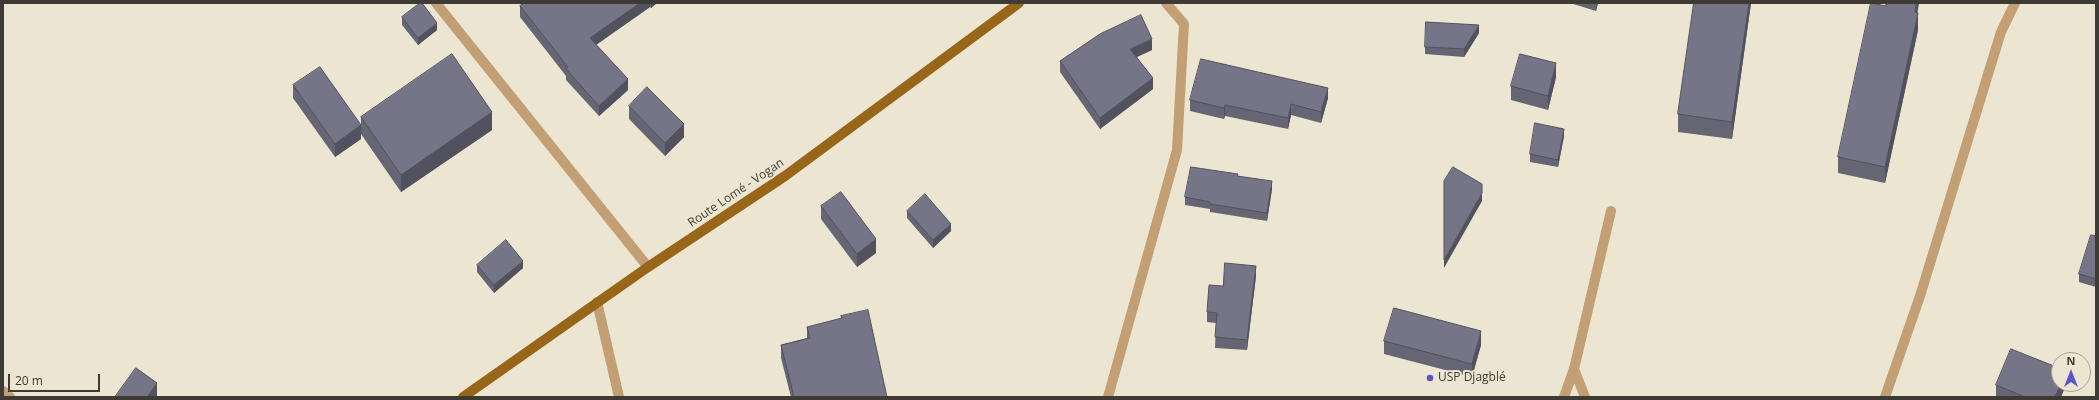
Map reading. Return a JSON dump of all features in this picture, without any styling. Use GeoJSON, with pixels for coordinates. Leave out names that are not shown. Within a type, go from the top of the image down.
{"type":"FeatureCollection","features":[{"type":"Feature","properties":{"kind":"main road","name":"Route Lomé - Vogan"},"geometry":{"type":"LineString","coordinates":[[463,397],[597,302],[785,176],[1019,3]]}},
{"type":"Feature","properties":{"kind":"street"},"geometry":{"type":"LineString","coordinates":[[436,3],[648,267]]}},
{"type":"Feature","properties":{"kind":"street"},"geometry":{"type":"LineString","coordinates":[[1108,397],[1177,150],[1184,24],[1166,3]]}},
{"type":"Feature","properties":{"kind":"street"},"geometry":{"type":"LineString","coordinates":[[1885,397],[1920,296],[2001,32],[2015,3]]}},
{"type":"Feature","properties":{"kind":"street"},"geometry":{"type":"LineString","coordinates":[[1564,397],[1574,369],[1611,211]]}},
{"type":"Feature","properties":{"kind":"street"},"geometry":{"type":"LineString","coordinates":[[597,302],[620,397]]}},
{"type":"Feature","properties":{"kind":"street"},"geometry":{"type":"LineString","coordinates":[[1574,369],[1585,397]]}},
{"type":"Feature","properties":{"kind":"street"},"geometry":{"type":"LineString","coordinates":[[3,391],[10,397]]}},
{"type":"Feature","properties":{"kind":"building"},"geometry":{"type":"Polygon","coordinates":[[[422,3],[437,23],[418,38],[402,17],[422,3]]]}},
{"type":"Feature","properties":{"kind":"building"},"geometry":{"type":"Polygon","coordinates":[[[524,3],[640,3],[590,38],[628,79],[599,106],[566,69],[568,67],[520,6],[524,3]]]}},
{"type":"Feature","properties":{"kind":"building"},"geometry":{"type":"Polygon","coordinates":[[[1694,3],[1749,3],[1732,122],[1678,114],[1694,3]]]}},
{"type":"Feature","properties":{"kind":"building"},"geometry":{"type":"Polygon","coordinates":[[[1871,3],[1886,6],[1886,3],[1916,3],[1915,12],[1918,13],[1885,167],[1838,157],[1871,3]]]}},
{"type":"Feature","properties":{"kind":"building"},"geometry":{"type":"Polygon","coordinates":[[[1141,15],[1152,39],[1130,49],[1153,78],[1100,118],[1060,61],[1100,34],[1141,15]]]}},
{"type":"Feature","properties":{"kind":"building"},"geometry":{"type":"Polygon","coordinates":[[[1426,22],[1479,25],[1464,49],[1425,47],[1426,22]]]}},
{"type":"Feature","properties":{"kind":"building"},"geometry":{"type":"Polygon","coordinates":[[[452,54],[492,112],[401,175],[361,117],[452,54]]]}},
{"type":"Feature","properties":{"kind":"building"},"geometry":{"type":"Polygon","coordinates":[[[1520,54],[1556,63],[1548,96],[1511,86],[1520,54]]]}},
{"type":"Feature","properties":{"kind":"building"},"geometry":{"type":"Polygon","coordinates":[[[1201,59],[1328,88],[1321,112],[1291,104],[1288,118],[1225,105],[1224,108],[1190,100],[1201,59]]]}},
{"type":"Feature","properties":{"kind":"building"},"geometry":{"type":"Polygon","coordinates":[[[320,67],[361,125],[335,144],[293,85],[320,67]]]}},
{"type":"Feature","properties":{"kind":"building"},"geometry":{"type":"Polygon","coordinates":[[[647,87],[684,124],[665,143],[629,106],[647,87]]]}},
{"type":"Feature","properties":{"kind":"building"},"geometry":{"type":"Polygon","coordinates":[[[1535,123],[1564,129],[1558,160],[1530,154],[1535,123]]]}},
{"type":"Feature","properties":{"kind":"building"},"geometry":{"type":"Polygon","coordinates":[[[1191,167],[1272,181],[1267,213],[1210,204],[1210,202],[1185,197],[1191,167]]]}},
{"type":"Feature","properties":{"kind":"building"},"geometry":{"type":"Polygon","coordinates":[[[1453,167],[1482,184],[1482,193],[1444,260],[1444,181],[1453,167]]]}},
{"type":"Feature","properties":{"kind":"building"},"geometry":{"type":"Polygon","coordinates":[[[841,192],[876,239],[857,254],[821,206],[841,192]]]}},
{"type":"Feature","properties":{"kind":"building"},"geometry":{"type":"Polygon","coordinates":[[[925,194],[951,224],[933,240],[907,211],[925,194]]]}},
{"type":"Feature","properties":{"kind":"building"},"geometry":{"type":"Polygon","coordinates":[[[2091,235],[2096,236],[2096,279],[2079,274],[2091,235]]]}},
{"type":"Feature","properties":{"kind":"building"},"geometry":{"type":"Polygon","coordinates":[[[506,240],[523,261],[494,285],[477,265],[506,240]]]}},
{"type":"Feature","properties":{"kind":"building"},"geometry":{"type":"Polygon","coordinates":[[[1225,263],[1256,266],[1247,340],[1215,337],[1217,313],[1207,312],[1209,285],[1223,286],[1225,263]]]}},
{"type":"Feature","properties":{"kind":"building"},"geometry":{"type":"Polygon","coordinates":[[[1394,308],[1481,331],[1472,364],[1384,341],[1394,308]]]}},
{"type":"Feature","properties":{"kind":"building"},"geometry":{"type":"Polygon","coordinates":[[[868,310],[887,397],[794,397],[781,345],[810,338],[807,327],[842,318],[841,316],[868,310]]]}},
{"type":"Feature","properties":{"kind":"building"},"geometry":{"type":"Polygon","coordinates":[[[2011,349],[2051,365],[2051,392],[2057,392],[2055,397],[2025,397],[1996,385],[2011,349]]]}},
{"type":"Feature","properties":{"kind":"building"},"geometry":{"type":"Polygon","coordinates":[[[136,368],[157,383],[147,397],[115,397],[136,368]]]}},
{"type":"Feature","properties":{"kind":"place","name":"USP Djagblé"},"geometry":{"type":"Point","coordinates":[1430,378]}}]}
